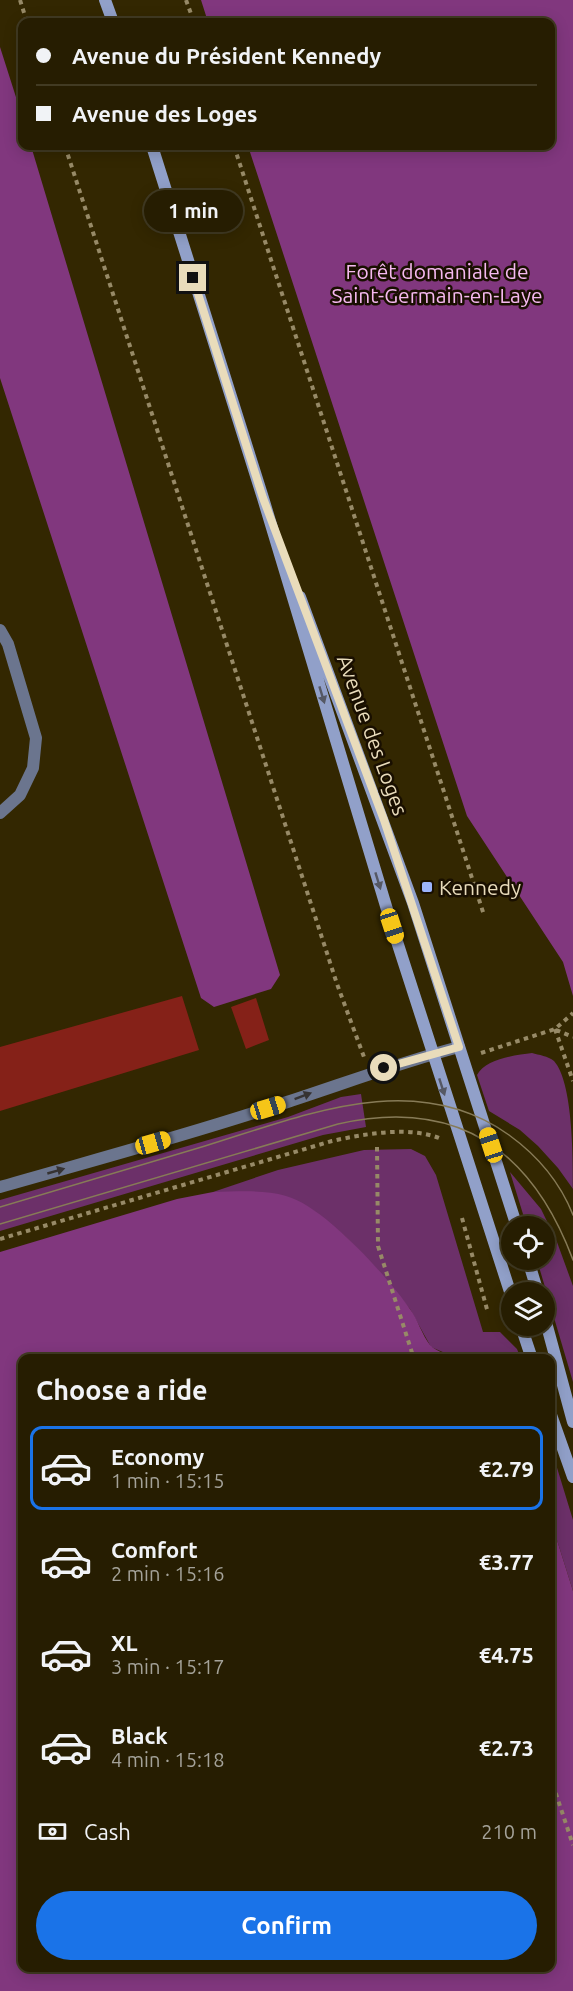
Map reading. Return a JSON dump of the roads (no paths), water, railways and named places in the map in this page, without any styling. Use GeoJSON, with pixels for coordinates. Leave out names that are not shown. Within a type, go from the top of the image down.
{"type":"FeatureCollection","features":[{"type":"Feature","properties":{"kind":"main road"},"geometry":{"type":"LineString","coordinates":[[105,0],[112,18]]}},
{"type":"Feature","properties":{"kind":"main road","name":"Avenue des Loges"},"geometry":{"type":"LineString","coordinates":[[153,150],[263,498],[432,1054],[507,1282]]}},
{"type":"Feature","properties":{"kind":"main road","name":"Avenue des Loges"},"geometry":{"type":"LineString","coordinates":[[263,498],[384,820],[514,1216]]}},
{"type":"Feature","properties":{"kind":"main road"},"geometry":{"type":"LineString","coordinates":[[524,1336],[530,1354]]}},
{"type":"Feature","properties":{"kind":"main road"},"geometry":{"type":"LineString","coordinates":[[550,1336],[555,1354]]}},
{"type":"Feature","properties":{"kind":"main road"},"geometry":{"type":"LineString","coordinates":[[555,1356],[573,1422]]}},
{"type":"Feature","properties":{"kind":"main road"},"geometry":{"type":"LineString","coordinates":[[555,1426],[573,1476]]}},
{"type":"Feature","properties":{"kind":"street"},"geometry":{"type":"LineString","coordinates":[[0,630],[8,644],[36,738],[33,768],[20,795],[0,813]]}},
{"type":"Feature","properties":{"kind":"street"},"geometry":{"type":"LineString","coordinates":[[0,1187],[227,1121],[369,1073],[459,1047]]}},
{"type":"Feature","properties":{"kind":"tram line"},"geometry":{"type":"LineString","coordinates":[[0,1207],[319,1111],[358,1104],[397,1101],[436,1104],[473,1115],[509,1135],[547,1170],[562,1192],[573,1215]]}},
{"type":"Feature","properties":{"kind":"tram line"},"geometry":{"type":"LineString","coordinates":[[0,1224],[338,1124],[381,1118],[419,1118],[454,1126],[485,1141],[512,1162],[536,1189],[556,1221],[573,1260]]}},
{"type":"Feature","properties":{"kind":"place","name":"Kennedy"},"geometry":{"type":"Point","coordinates":[427,887]}},
{"type":"Feature","properties":{"kind":"park label","name":"Forêt domaniale de Saint-Germain-en-Laye"},"geometry":{"type":"Point","coordinates":[437,283]}}]}
